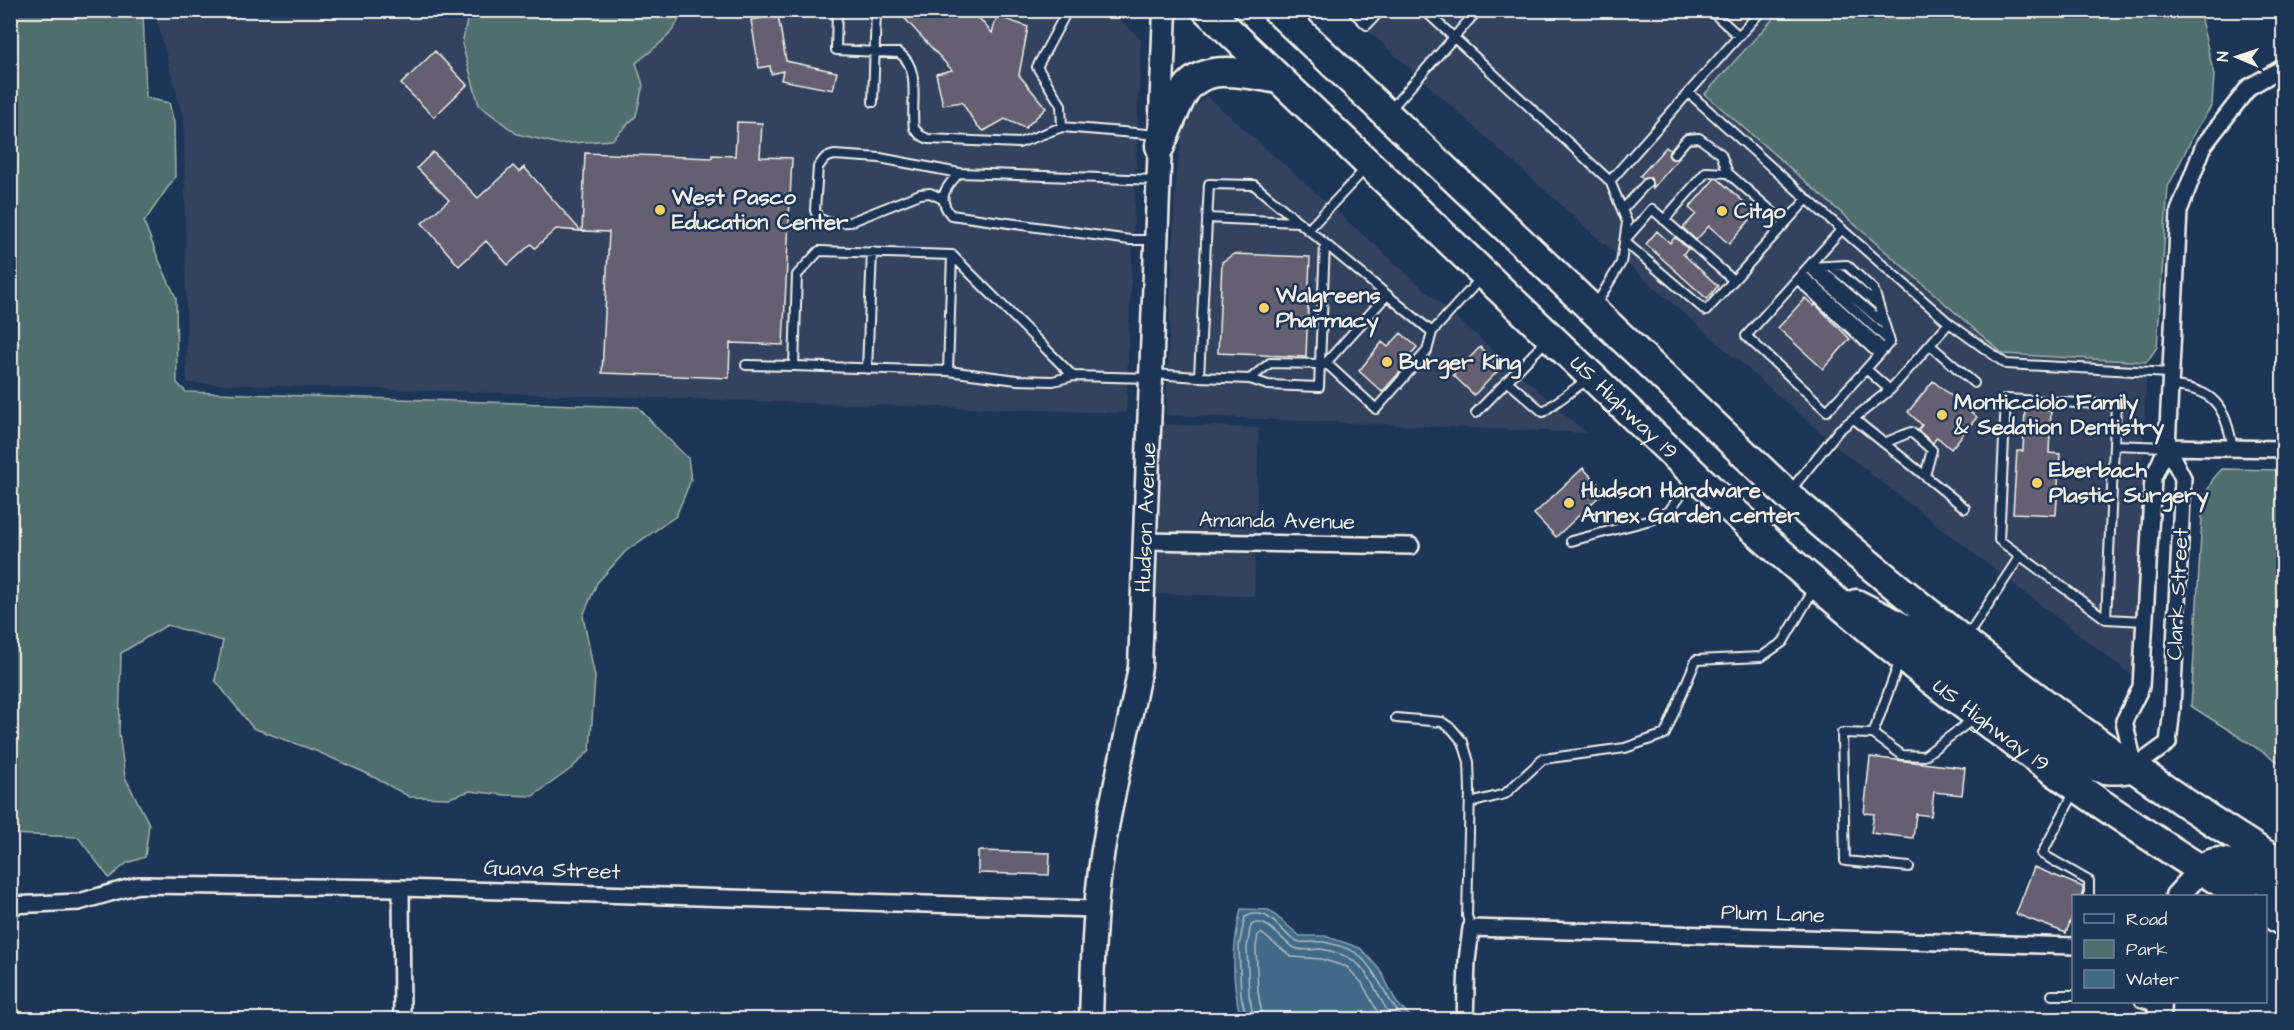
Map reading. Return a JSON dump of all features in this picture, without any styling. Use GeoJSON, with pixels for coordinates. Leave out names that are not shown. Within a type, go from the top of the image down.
{"type":"FeatureCollection","features":[{"type":"Feature","properties":{"kind":"highway","name":"US Highway 19"},"geometry":{"type":"LineString","coordinates":[[1207,10],[1695,475],[1817,585],[1979,716],[2077,787],[2240,895]]}},
{"type":"Feature","properties":{"kind":"highway"},"geometry":{"type":"LineString","coordinates":[[1293,22],[1386,114],[1787,494],[1869,565],[2072,723],[2283,866]]}},
{"type":"Feature","properties":{"kind":"highway"},"geometry":{"type":"LineString","coordinates":[[1160,140],[1184,92],[1199,78],[1214,72],[1237,72],[1279,79]]}},
{"type":"Feature","properties":{"kind":"highway"},"geometry":{"type":"LineString","coordinates":[[1817,585],[1911,632],[2087,763],[2116,771],[2135,767]]}},
{"type":"Feature","properties":{"kind":"highway"},"geometry":{"type":"LineString","coordinates":[[2201,870],[2214,863],[2231,865],[2246,870],[2283,893]]}},
{"type":"Feature","properties":{"kind":"highway"},"geometry":{"type":"LineString","coordinates":[[2267,912],[2283,922]]}},
{"type":"Feature","properties":{"kind":"street","name":"Hudson Avenue"},"geometry":{"type":"LineString","coordinates":[[1090,1020],[1095,909],[1106,833],[1130,726],[1140,667],[1143,541],[1166,10]]}},
{"type":"Feature","properties":{"kind":"street"},"geometry":{"type":"LineString","coordinates":[[2283,67],[2249,87],[2204,145],[2179,211],[2167,447],[2283,449]]}},
{"type":"Feature","properties":{"kind":"street","name":"Clark Street"},"geometry":{"type":"LineString","coordinates":[[2167,447],[2183,478],[2172,709],[2168,743],[2135,767],[2124,721],[2141,687],[2152,478],[2167,447]]}},
{"type":"Feature","properties":{"kind":"street","name":"Amanda Avenue"},"geometry":{"type":"LineString","coordinates":[[1143,541],[1411,546]]}},
{"type":"Feature","properties":{"kind":"street"},"geometry":{"type":"LineString","coordinates":[[2179,895],[2201,870]]}},
{"type":"Feature","properties":{"kind":"street","name":"Guava Street"},"geometry":{"type":"LineString","coordinates":[[10,905],[79,902],[138,885],[401,888],[1095,909]]}},
{"type":"Feature","properties":{"kind":"street"},"geometry":{"type":"LineString","coordinates":[[401,888],[402,1020]]}},
{"type":"Feature","properties":{"kind":"street"},"geometry":{"type":"LineString","coordinates":[[1465,1020],[1467,961],[1471,928]]}},
{"type":"Feature","properties":{"kind":"street","name":"Plum Lane"},"geometry":{"type":"LineString","coordinates":[[1471,928],[2072,946]]}},
{"type":"Feature","properties":{"kind":"lane"},"geometry":{"type":"LineString","coordinates":[[837,10],[836,50],[899,53],[905,57],[911,69],[914,128],[928,139],[1019,142],[1062,127],[1160,140]]}},
{"type":"Feature","properties":{"kind":"lane"},"geometry":{"type":"LineString","coordinates":[[873,102],[876,10]]}},
{"type":"Feature","properties":{"kind":"lane"},"geometry":{"type":"LineString","coordinates":[[1062,127],[1061,105],[1037,67],[1066,13],[1064,10]]}},
{"type":"Feature","properties":{"kind":"lane"},"geometry":{"type":"LineString","coordinates":[[1351,10],[1367,25],[1381,10]]}},
{"type":"Feature","properties":{"kind":"lane"},"geometry":{"type":"LineString","coordinates":[[1424,10],[1610,181],[1627,222],[1621,263],[1593,310]]}},
{"type":"Feature","properties":{"kind":"lane"},"geometry":{"type":"LineString","coordinates":[[1386,114],[1478,10]]}},
{"type":"Feature","properties":{"kind":"lane"},"geometry":{"type":"LineString","coordinates":[[1710,10],[1739,36]]}},
{"type":"Feature","properties":{"kind":"lane"},"geometry":{"type":"LineString","coordinates":[[1610,181],[1762,10]]}},
{"type":"Feature","properties":{"kind":"lane"},"geometry":{"type":"LineString","coordinates":[[1689,93],[1949,323],[2006,364],[2170,379],[2207,394],[2221,411],[2229,429],[2233,448]]}},
{"type":"Feature","properties":{"kind":"lane"},"geometry":{"type":"LineString","coordinates":[[1674,154],[1688,140],[1700,138],[1721,154],[1728,173],[1785,223]]}},
{"type":"Feature","properties":{"kind":"lane"},"geometry":{"type":"LineString","coordinates":[[943,199],[930,193],[920,194],[850,222],[830,223],[818,218],[815,210],[818,167],[825,158],[834,155],[880,158],[959,173],[1158,180]]}},
{"type":"Feature","properties":{"kind":"lane"},"geometry":{"type":"LineString","coordinates":[[1308,230],[1369,165]]}},
{"type":"Feature","properties":{"kind":"lane"},"geometry":{"type":"LineString","coordinates":[[1664,220],[1706,172],[1728,173]]}},
{"type":"Feature","properties":{"kind":"lane"},"geometry":{"type":"LineString","coordinates":[[959,173],[951,182],[943,199],[944,207],[951,215],[1130,240],[1156,240]]}},
{"type":"Feature","properties":{"kind":"lane"},"geometry":{"type":"LineString","coordinates":[[1622,210],[1647,183]]}},
{"type":"Feature","properties":{"kind":"lane"},"geometry":{"type":"LineString","coordinates":[[1199,377],[1209,184],[1254,186],[1432,332]]}},
{"type":"Feature","properties":{"kind":"lane"},"geometry":{"type":"LineString","coordinates":[[1624,242],[1706,310],[1807,199]]}},
{"type":"Feature","properties":{"kind":"lane"},"geometry":{"type":"LineString","coordinates":[[1624,242],[1652,209],[1733,280]]}},
{"type":"Feature","properties":{"kind":"lane"},"geometry":{"type":"LineString","coordinates":[[1207,218],[1298,222]]}},
{"type":"Feature","properties":{"kind":"lane"},"geometry":{"type":"LineString","coordinates":[[1842,229],[1746,336],[1827,411],[1890,342]]}},
{"type":"Feature","properties":{"kind":"lane"},"geometry":{"type":"LineString","coordinates":[[746,365],[948,371],[1017,380],[1053,381],[1073,376],[1199,377],[1250,379],[1268,385],[1319,387],[1322,366],[1325,244]]}},
{"type":"Feature","properties":{"kind":"lane"},"geometry":{"type":"LineString","coordinates":[[794,366],[797,275],[819,251],[872,252],[952,255],[1073,376]]}},
{"type":"Feature","properties":{"kind":"lane"},"geometry":{"type":"LineString","coordinates":[[867,369],[872,252]]}},
{"type":"Feature","properties":{"kind":"lane"},"geometry":{"type":"LineString","coordinates":[[948,371],[952,255]]}},
{"type":"Feature","properties":{"kind":"lane"},"geometry":{"type":"LineString","coordinates":[[1808,267],[1847,265],[1874,290],[1890,342]]}},
{"type":"Feature","properties":{"kind":"lane"},"geometry":{"type":"LineString","coordinates":[[1808,267],[1890,342]]}},
{"type":"Feature","properties":{"kind":"lane"},"geometry":{"type":"LineString","coordinates":[[1818,267],[1885,325]]}},
{"type":"Feature","properties":{"kind":"lane"},"geometry":{"type":"LineString","coordinates":[[1250,379],[1270,363],[1322,366],[1376,409],[1427,351],[1432,332],[1484,275]]}},
{"type":"Feature","properties":{"kind":"lane"},"geometry":{"type":"LineString","coordinates":[[1799,277],[1881,352]]}},
{"type":"Feature","properties":{"kind":"lane"},"geometry":{"type":"LineString","coordinates":[[1322,366],[1387,295]]}},
{"type":"Feature","properties":{"kind":"lane"},"geometry":{"type":"LineString","coordinates":[[1787,494],[1839,430],[1890,390],[1949,323]]}},
{"type":"Feature","properties":{"kind":"lane"},"geometry":{"type":"LineString","coordinates":[[1476,413],[1550,337]]}},
{"type":"Feature","properties":{"kind":"lane"},"geometry":{"type":"LineString","coordinates":[[1930,345],[1974,383]]}},
{"type":"Feature","properties":{"kind":"lane"},"geometry":{"type":"LineString","coordinates":[[1866,369],[1890,390]]}},
{"type":"Feature","properties":{"kind":"lane"},"geometry":{"type":"LineString","coordinates":[[1507,381],[1543,412],[1591,376]]}},
{"type":"Feature","properties":{"kind":"lane"},"geometry":{"type":"LineString","coordinates":[[2106,620],[2116,405],[2006,399],[1999,540],[2106,620],[2145,621]]}},
{"type":"Feature","properties":{"kind":"lane"},"geometry":{"type":"LineString","coordinates":[[1854,419],[1965,508]]}},
{"type":"Feature","properties":{"kind":"lane"},"geometry":{"type":"LineString","coordinates":[[1884,443],[1911,432],[1932,450],[1925,476]]}},
{"type":"Feature","properties":{"kind":"lane"},"geometry":{"type":"LineString","coordinates":[[2114,445],[2167,447]]}},
{"type":"Feature","properties":{"kind":"lane"},"geometry":{"type":"LineString","coordinates":[[1571,541],[1651,520],[1668,511],[1695,475]]}},
{"type":"Feature","properties":{"kind":"lane"},"geometry":{"type":"LineString","coordinates":[[1964,641],[2019,556]]}},
{"type":"Feature","properties":{"kind":"lane"},"geometry":{"type":"LineString","coordinates":[[1470,803],[1505,794],[1544,759],[1625,748],[1665,734],[1696,660],[1761,657],[1783,642],[1817,585]]}},
{"type":"Feature","properties":{"kind":"lane"},"geometry":{"type":"LineString","coordinates":[[1873,734],[1902,656]]}},
{"type":"Feature","properties":{"kind":"lane"},"geometry":{"type":"LineString","coordinates":[[1909,867],[1845,861],[1842,733],[1873,734],[1902,755],[1924,756],[1979,716]]}},
{"type":"Feature","properties":{"kind":"lane"},"geometry":{"type":"LineString","coordinates":[[1396,718],[1442,722],[1452,729],[1463,742],[1468,762],[1470,803],[1467,916],[1471,928]]}},
{"type":"Feature","properties":{"kind":"lane"},"geometry":{"type":"LineString","coordinates":[[2077,787],[2042,854],[2089,881],[2089,895]]}},
{"type":"Feature","properties":{"kind":"lane"},"geometry":{"type":"LineString","coordinates":[[2052,995],[2072,995]]}},
{"type":"Feature","properties":{"kind":"shaded area","name":"West Pasco Education Center"},"geometry":{"type":"Polygon","coordinates":[[[154,11],[469,11],[462,44],[636,116],[643,85],[636,63],[667,37],[680,19],[681,11],[1109,11],[1141,39],[1126,413],[187,383],[184,121],[154,11]]]}},
{"type":"Feature","properties":{"kind":"shaded area"},"geometry":{"type":"Polygon","coordinates":[[[1346,11],[1780,11],[1705,94],[2003,354],[2147,362],[2134,677],[1844,453],[1585,227],[1346,11]]]}},
{"type":"Feature","properties":{"kind":"shaded area"},"geometry":{"type":"Polygon","coordinates":[[[1206,95],[1586,433],[1166,415],[1176,173],[1185,120],[1206,95]]]}},
{"type":"Feature","properties":{"kind":"shaded area"},"geometry":{"type":"Polygon","coordinates":[[[1158,417],[1165,424],[1259,428],[1254,596],[1151,594],[1158,417]]]}},
{"type":"Feature","properties":{"kind":"green space"},"geometry":{"type":"Polygon","coordinates":[[[469,10],[681,11],[670,34],[636,63],[643,85],[636,116],[612,140],[560,144],[517,134],[479,105],[462,44],[469,10]]]}},
{"type":"Feature","properties":{"kind":"green space"},"geometry":{"type":"Polygon","coordinates":[[[10,11],[143,11],[146,98],[169,103],[174,122],[175,177],[144,222],[176,298],[177,383],[186,392],[638,407],[688,458],[691,480],[676,516],[626,551],[597,583],[583,616],[595,677],[590,750],[572,768],[533,796],[470,791],[449,798],[410,797],[368,774],[316,751],[253,728],[215,680],[223,641],[167,625],[121,653],[119,733],[125,777],[149,824],[145,857],[127,863],[109,878],[78,837],[11,834],[10,11]]]}},
{"type":"Feature","properties":{"kind":"green space"},"geometry":{"type":"Polygon","coordinates":[[[1780,11],[2199,11],[2214,75],[2212,105],[2195,132],[2168,187],[2157,347],[2147,362],[2003,354],[1705,94],[1780,11]]]}},
{"type":"Feature","properties":{"kind":"green space"},"geometry":{"type":"Polygon","coordinates":[[[2222,469],[2283,470],[2283,765],[2191,706],[2203,500],[2213,479],[2222,469]]]}},
{"type":"Feature","properties":{"kind":"water"},"geometry":{"type":"Polygon","coordinates":[[[1241,909],[1269,910],[1300,936],[1325,936],[1360,948],[1380,970],[1397,1003],[1413,1019],[1241,1019],[1234,964],[1241,909]]]}},
{"type":"Feature","properties":{"kind":"building"},"geometry":{"type":"Polygon","coordinates":[[[897,10],[972,10],[992,33],[997,16],[1028,27],[1019,75],[1046,108],[1025,128],[1005,119],[984,131],[976,125],[962,102],[943,105],[936,74],[952,70],[897,10]]]}},
{"type":"Feature","properties":{"kind":"building"},"geometry":{"type":"Polygon","coordinates":[[[778,15],[786,61],[837,72],[833,90],[781,80],[783,71],[771,74],[770,66],[759,68],[751,20],[778,15]]]}},
{"type":"Feature","properties":{"kind":"building"},"geometry":{"type":"Polygon","coordinates":[[[435,51],[467,85],[434,117],[401,84],[435,51]]]}},
{"type":"Feature","properties":{"kind":"building"},"geometry":{"type":"Polygon","coordinates":[[[737,122],[762,123],[760,157],[792,158],[783,345],[730,343],[729,378],[602,373],[609,232],[582,231],[585,153],[712,158],[712,155],[735,156],[737,122]]]}},
{"type":"Feature","properties":{"kind":"building"},"geometry":{"type":"Polygon","coordinates":[[[1666,147],[1670,150],[1668,155],[1671,159],[1679,158],[1653,188],[1651,178],[1643,179],[1640,176],[1666,147]]]}},
{"type":"Feature","properties":{"kind":"building"},"geometry":{"type":"Polygon","coordinates":[[[433,152],[478,198],[513,166],[519,172],[524,167],[581,231],[556,229],[535,248],[531,244],[508,265],[486,241],[459,266],[422,223],[449,200],[417,168],[433,152]]]}},
{"type":"Feature","properties":{"kind":"building","name":"Citgo"},"geometry":{"type":"Polygon","coordinates":[[[1715,178],[1756,213],[1729,244],[1709,226],[1696,240],[1683,228],[1696,214],[1689,208],[1715,178]]]}},
{"type":"Feature","properties":{"kind":"building","name":"Citgo"},"geometry":{"type":"Polygon","coordinates":[[[1657,231],[1670,243],[1675,237],[1688,249],[1683,254],[1718,286],[1707,299],[1646,244],[1657,231]]]}},
{"type":"Feature","properties":{"kind":"building","name":"Walgreens Pharmacy"},"geometry":{"type":"Polygon","coordinates":[[[1234,254],[1310,257],[1306,357],[1218,353],[1222,262],[1234,254]]]}},
{"type":"Feature","properties":{"kind":"building"},"geometry":{"type":"Polygon","coordinates":[[[1805,298],[1814,306],[1815,304],[1850,339],[1823,369],[1778,328],[1805,298]]]}},
{"type":"Feature","properties":{"kind":"building","name":"Burger King"},"geometry":{"type":"Polygon","coordinates":[[[1401,333],[1417,347],[1405,361],[1408,363],[1382,392],[1359,371],[1382,342],[1388,347],[1401,333]]]}},
{"type":"Feature","properties":{"kind":"building"},"geometry":{"type":"Polygon","coordinates":[[[1480,347],[1501,368],[1474,395],[1453,375],[1480,347]]]}},
{"type":"Feature","properties":{"kind":"building","name":"Monticciolo Family & Sedation Dentistry"},"geometry":{"type":"Polygon","coordinates":[[[1933,381],[1977,417],[1951,449],[1937,437],[1933,443],[1918,430],[1922,425],[1908,412],[1933,381]]]}},
{"type":"Feature","properties":{"kind":"building","name":"Eberbach Plastic Surgery"},"geometry":{"type":"Polygon","coordinates":[[[2025,409],[2051,411],[2049,453],[2060,454],[2056,515],[2013,513],[2017,451],[2023,451],[2025,409]]]}},
{"type":"Feature","properties":{"kind":"building","name":"Hudson Hardware Annex Garden center"},"geometry":{"type":"Polygon","coordinates":[[[1583,468],[1605,491],[1556,537],[1534,514],[1583,468]]]}},
{"type":"Feature","properties":{"kind":"building"},"geometry":{"type":"Polygon","coordinates":[[[1870,757],[1965,768],[1962,795],[1934,792],[1931,816],[1916,814],[1913,838],[1871,833],[1874,814],[1864,813],[1870,757]]]}},
{"type":"Feature","properties":{"kind":"building"},"geometry":{"type":"Polygon","coordinates":[[[978,851],[1050,853],[1049,875],[978,873],[978,851]]]}},
{"type":"Feature","properties":{"kind":"building"},"geometry":{"type":"Polygon","coordinates":[[[2034,867],[2083,887],[2083,895],[2072,895],[2072,917],[2066,933],[2016,914],[2034,867]]]}},
{"type":"Feature","properties":{"kind":"place","name":"West Pasco Education Center"},"geometry":{"type":"Point","coordinates":[660,210]}},
{"type":"Feature","properties":{"kind":"place","name":"Citgo"},"geometry":{"type":"Point","coordinates":[1722,211]}},
{"type":"Feature","properties":{"kind":"place","name":"Walgreens Pharmacy"},"geometry":{"type":"Point","coordinates":[1264,308]}},
{"type":"Feature","properties":{"kind":"place","name":"Burger King"},"geometry":{"type":"Point","coordinates":[1387,362]}},
{"type":"Feature","properties":{"kind":"place","name":"Monticciolo Family & Sedation Dentistry"},"geometry":{"type":"Point","coordinates":[1942,415]}},
{"type":"Feature","properties":{"kind":"place","name":"Eberbach Plastic Surgery"},"geometry":{"type":"Point","coordinates":[2037,483]}},
{"type":"Feature","properties":{"kind":"place","name":"Hudson Hardware Annex Garden center"},"geometry":{"type":"Point","coordinates":[1569,503]}}]}
